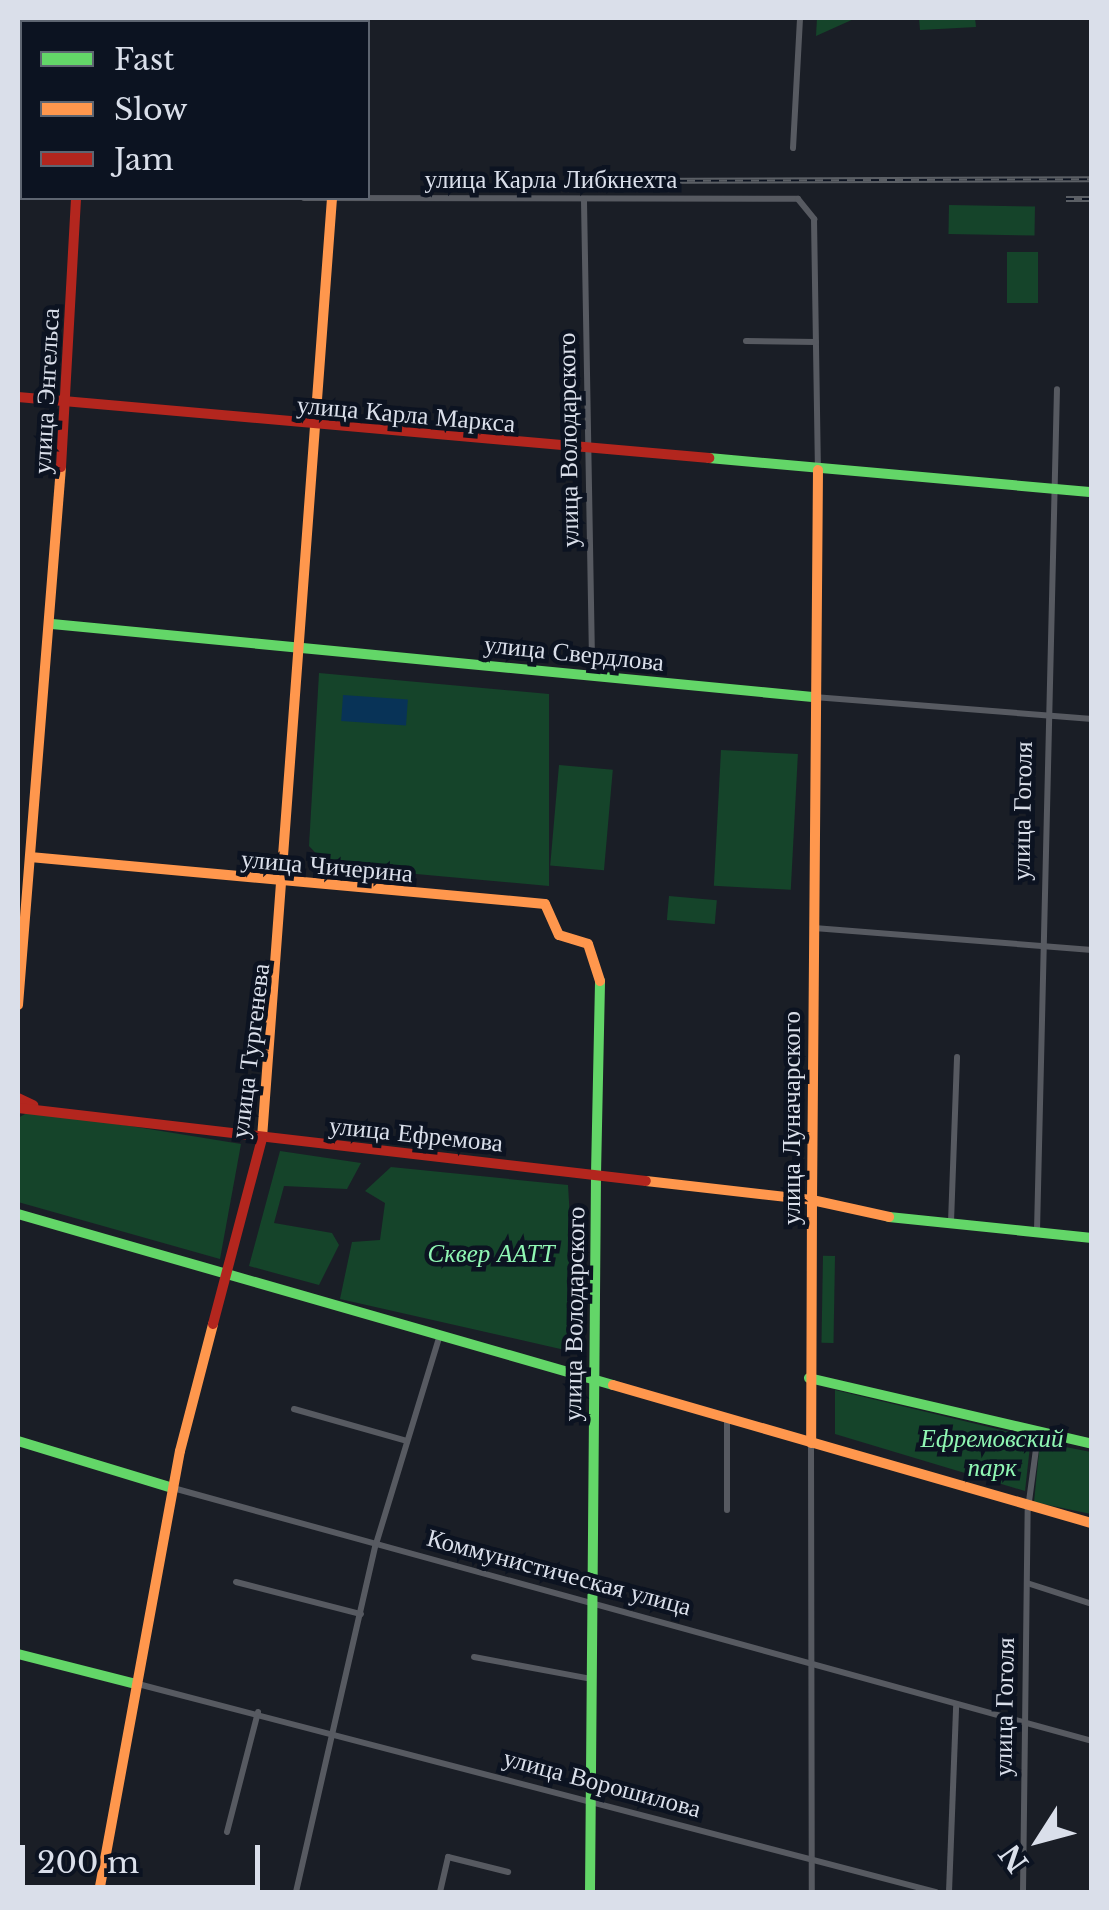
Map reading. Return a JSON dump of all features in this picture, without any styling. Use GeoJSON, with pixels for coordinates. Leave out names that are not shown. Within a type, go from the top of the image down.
{"type":"FeatureCollection","features":[{"type":"Feature","properties":{"kind":"street"},"geometry":{"type":"LineString","coordinates":[[793,148],[800,18]]}},
{"type":"Feature","properties":{"kind":"street","name":"улица Карла Либкнехта"},"geometry":{"type":"LineString","coordinates":[[370,198],[798,199]]}},
{"type":"Feature","properties":{"kind":"street","name":"улица Луначарского"},"geometry":{"type":"LineString","coordinates":[[798,199],[814,219],[818,470],[805,1663],[806,1862],[812,1892]]}},
{"type":"Feature","properties":{"kind":"street","name":"улица Энгельса"},"geometry":{"type":"LineString","coordinates":[[18,1005],[52,624],[68,401],[76,200]]}},
{"type":"Feature","properties":{"kind":"street","name":"улица Тургенева"},"geometry":{"type":"LineString","coordinates":[[99,1892],[132,1683],[173,1488],[233,1275],[262,1138],[287,886],[321,428],[332,200]]}},
{"type":"Feature","properties":{"kind":"street","name":"улица Володарского"},"geometry":{"type":"LineString","coordinates":[[584,201],[592,677]]}},
{"type":"Feature","properties":{"kind":"street"},"geometry":{"type":"LineString","coordinates":[[746,341],[816,342]]}},
{"type":"Feature","properties":{"kind":"street","name":"улица Гоголя"},"geometry":{"type":"LineString","coordinates":[[1037,1232],[1038,946],[1058,390]]}},
{"type":"Feature","properties":{"kind":"street","name":"улица Карла Маркса"},"geometry":{"type":"LineString","coordinates":[[18,397],[321,428],[1092,492]]}},
{"type":"Feature","properties":{"kind":"street","name":"улица Свердлова"},"geometry":{"type":"LineString","coordinates":[[52,624],[592,677],[1092,719]]}},
{"type":"Feature","properties":{"kind":"street","name":"улица Чичерина"},"geometry":{"type":"LineString","coordinates":[[30,857],[287,886],[532,901],[552,910],[558,934],[596,950]]}},
{"type":"Feature","properties":{"kind":"street"},"geometry":{"type":"LineString","coordinates":[[812,928],[1092,950]]}},
{"type":"Feature","properties":{"kind":"street","name":"улица Володарского"},"geometry":{"type":"LineString","coordinates":[[590,1892],[596,950]]}},
{"type":"Feature","properties":{"kind":"street"},"geometry":{"type":"LineString","coordinates":[[951,1222],[957,1057]]}},
{"type":"Feature","properties":{"kind":"street","name":"улица Ефремова"},"geometry":{"type":"LineString","coordinates":[[22,1106],[262,1138],[812,1200],[951,1222],[1092,1238]]}},
{"type":"Feature","properties":{"kind":"street"},"geometry":{"type":"LineString","coordinates":[[20,1216],[1028,1509],[1092,1523]]}},
{"type":"Feature","properties":{"kind":"street"},"geometry":{"type":"LineString","coordinates":[[296,1892],[336,1733],[376,1544],[439,1338]]}},
{"type":"Feature","properties":{"kind":"street"},"geometry":{"type":"LineString","coordinates":[[810,1378],[1092,1444]]}},
{"type":"Feature","properties":{"kind":"street"},"geometry":{"type":"LineString","coordinates":[[294,1410],[408,1441]]}},
{"type":"Feature","properties":{"kind":"street"},"geometry":{"type":"LineString","coordinates":[[728,1419],[728,1510]]}},
{"type":"Feature","properties":{"kind":"street","name":"улица Гоголя"},"geometry":{"type":"LineString","coordinates":[[1023,1892],[1028,1509],[1038,1434]]}},
{"type":"Feature","properties":{"kind":"street","name":"Коммунистическая улица"},"geometry":{"type":"LineString","coordinates":[[18,1441],[956,1707],[1092,1741]]}},
{"type":"Feature","properties":{"kind":"street"},"geometry":{"type":"LineString","coordinates":[[236,1582],[361,1614]]}},
{"type":"Feature","properties":{"kind":"street"},"geometry":{"type":"LineString","coordinates":[[1027,1583],[1092,1604]]}},
{"type":"Feature","properties":{"kind":"street","name":"улица Ворошилова"},"geometry":{"type":"LineString","coordinates":[[18,1654],[258,1712],[806,1862],[936,1892]]}},
{"type":"Feature","properties":{"kind":"street"},"geometry":{"type":"LineString","coordinates":[[474,1657],[591,1679]]}},
{"type":"Feature","properties":{"kind":"street"},"geometry":{"type":"LineString","coordinates":[[949,1892],[956,1707]]}},
{"type":"Feature","properties":{"kind":"street"},"geometry":{"type":"LineString","coordinates":[[227,1832],[258,1712]]}},
{"type":"Feature","properties":{"kind":"street"},"geometry":{"type":"LineString","coordinates":[[440,1892],[448,1857],[508,1872]]}},
{"type":"Feature","properties":{"kind":"green space"},"geometry":{"type":"Polygon","coordinates":[[[817,18],[856,18],[816,36],[817,18]]]}},
{"type":"Feature","properties":{"kind":"green space"},"geometry":{"type":"Polygon","coordinates":[[[919,18],[975,18],[976,27],[920,30],[919,18]]]}},
{"type":"Feature","properties":{"kind":"green space"},"geometry":{"type":"Polygon","coordinates":[[[949,205],[1035,207],[1034,235],[948,234],[949,205]]]}},
{"type":"Feature","properties":{"kind":"green space"},"geometry":{"type":"Polygon","coordinates":[[[1007,252],[1038,252],[1038,303],[1007,303],[1007,252]]]}},
{"type":"Feature","properties":{"kind":"green space"},"geometry":{"type":"Polygon","coordinates":[[[319,673],[549,694],[549,886],[328,866],[309,846],[319,673]]]}},
{"type":"Feature","properties":{"kind":"green space"},"geometry":{"type":"Polygon","coordinates":[[[721,750],[798,754],[791,890],[714,886],[721,750]]]}},
{"type":"Feature","properties":{"kind":"green space"},"geometry":{"type":"Polygon","coordinates":[[[559,765],[613,770],[604,870],[550,866],[559,765]]]}},
{"type":"Feature","properties":{"kind":"green space"},"geometry":{"type":"Polygon","coordinates":[[[669,896],[717,900],[715,924],[667,920],[669,896]]]}},
{"type":"Feature","properties":{"kind":"green space"},"geometry":{"type":"Polygon","coordinates":[[[32,1110],[241,1144],[220,1259],[18,1202],[18,1118],[32,1110]]]}},
{"type":"Feature","properties":{"kind":"green space"},"geometry":{"type":"Polygon","coordinates":[[[280,1151],[361,1163],[347,1189],[284,1186],[274,1223],[332,1233],[339,1245],[319,1285],[249,1266],[280,1151]]]}},
{"type":"Feature","properties":{"kind":"green space","name":"Сквер ААТТ"},"geometry":{"type":"Polygon","coordinates":[[[391,1167],[568,1185],[578,1353],[340,1299],[352,1242],[380,1240],[385,1203],[365,1191],[391,1167]]]}},
{"type":"Feature","properties":{"kind":"green space"},"geometry":{"type":"Polygon","coordinates":[[[823,1256],[835,1256],[833,1343],[821,1343],[823,1256]]]}},
{"type":"Feature","properties":{"kind":"green space","name":"Ефремовский парк"},"geometry":{"type":"Polygon","coordinates":[[[835,1390],[1031,1437],[1025,1491],[835,1434],[835,1390]]]}},
{"type":"Feature","properties":{"kind":"green space","name":"Ефремовский парк"},"geometry":{"type":"Polygon","coordinates":[[[1040,1442],[1091,1452],[1091,1514],[1034,1502],[1040,1442]]]}},
{"type":"Feature","properties":{"kind":"water"},"geometry":{"type":"Polygon","coordinates":[[[343,695],[408,700],[406,725],[341,721],[343,695]]]}},
{"type":"Feature","properties":{"kind":"railway"},"geometry":{"type":"LineString","coordinates":[[615,181],[1092,179]]}},
{"type":"Feature","properties":{"kind":"railway"},"geometry":{"type":"LineString","coordinates":[[1066,199],[1092,199]]}},
{"type":"Feature","properties":{"kind":"traffic: fast"},"geometry":{"type":"LineString","coordinates":[[709,458],[1092,492]]}},
{"type":"Feature","properties":{"kind":"traffic: fast"},"geometry":{"type":"LineString","coordinates":[[52,624],[813,697]]}},
{"type":"Feature","properties":{"kind":"traffic: fast"},"geometry":{"type":"LineString","coordinates":[[596,1174],[600,981]]}},
{"type":"Feature","properties":{"kind":"traffic: fast"},"geometry":{"type":"LineString","coordinates":[[590,1892],[596,1174]]}},
{"type":"Feature","properties":{"kind":"traffic: fast"},"geometry":{"type":"LineString","coordinates":[[18,1214],[613,1385]]}},
{"type":"Feature","properties":{"kind":"traffic: fast"},"geometry":{"type":"LineString","coordinates":[[889,1217],[1092,1238]]}},
{"type":"Feature","properties":{"kind":"traffic: fast"},"geometry":{"type":"LineString","coordinates":[[809,1378],[1092,1444]]}},
{"type":"Feature","properties":{"kind":"traffic: fast"},"geometry":{"type":"LineString","coordinates":[[18,1441],[173,1488]]}},
{"type":"Feature","properties":{"kind":"traffic: fast"},"geometry":{"type":"LineString","coordinates":[[18,1654],[132,1683]]}},
{"type":"Feature","properties":{"kind":"traffic: slow"},"geometry":{"type":"LineString","coordinates":[[262,1138],[332,200]]}},
{"type":"Feature","properties":{"kind":"traffic: slow"},"geometry":{"type":"LineString","coordinates":[[18,1005],[61,467]]}},
{"type":"Feature","properties":{"kind":"traffic: slow"},"geometry":{"type":"LineString","coordinates":[[818,470],[812,1200],[889,1217]]}},
{"type":"Feature","properties":{"kind":"traffic: slow"},"geometry":{"type":"LineString","coordinates":[[30,857],[545,904],[559,935],[588,944],[600,981]]}},
{"type":"Feature","properties":{"kind":"traffic: slow"},"geometry":{"type":"LineString","coordinates":[[646,1181],[812,1200],[811,1443]]}},
{"type":"Feature","properties":{"kind":"traffic: slow"},"geometry":{"type":"LineString","coordinates":[[99,1892],[180,1451],[213,1324]]}},
{"type":"Feature","properties":{"kind":"traffic: slow"},"geometry":{"type":"LineString","coordinates":[[613,1385],[1092,1523]]}},
{"type":"Feature","properties":{"kind":"traffic: jam"},"geometry":{"type":"LineString","coordinates":[[61,467],[76,200]]}},
{"type":"Feature","properties":{"kind":"traffic: jam"},"geometry":{"type":"LineString","coordinates":[[18,397],[709,458]]}},
{"type":"Feature","properties":{"kind":"traffic: jam"},"geometry":{"type":"LineString","coordinates":[[18,1098],[33,1105]]}},
{"type":"Feature","properties":{"kind":"traffic: jam"},"geometry":{"type":"LineString","coordinates":[[18,1108],[646,1181]]}},
{"type":"Feature","properties":{"kind":"traffic: jam"},"geometry":{"type":"LineString","coordinates":[[213,1324],[262,1138]]}}]}
